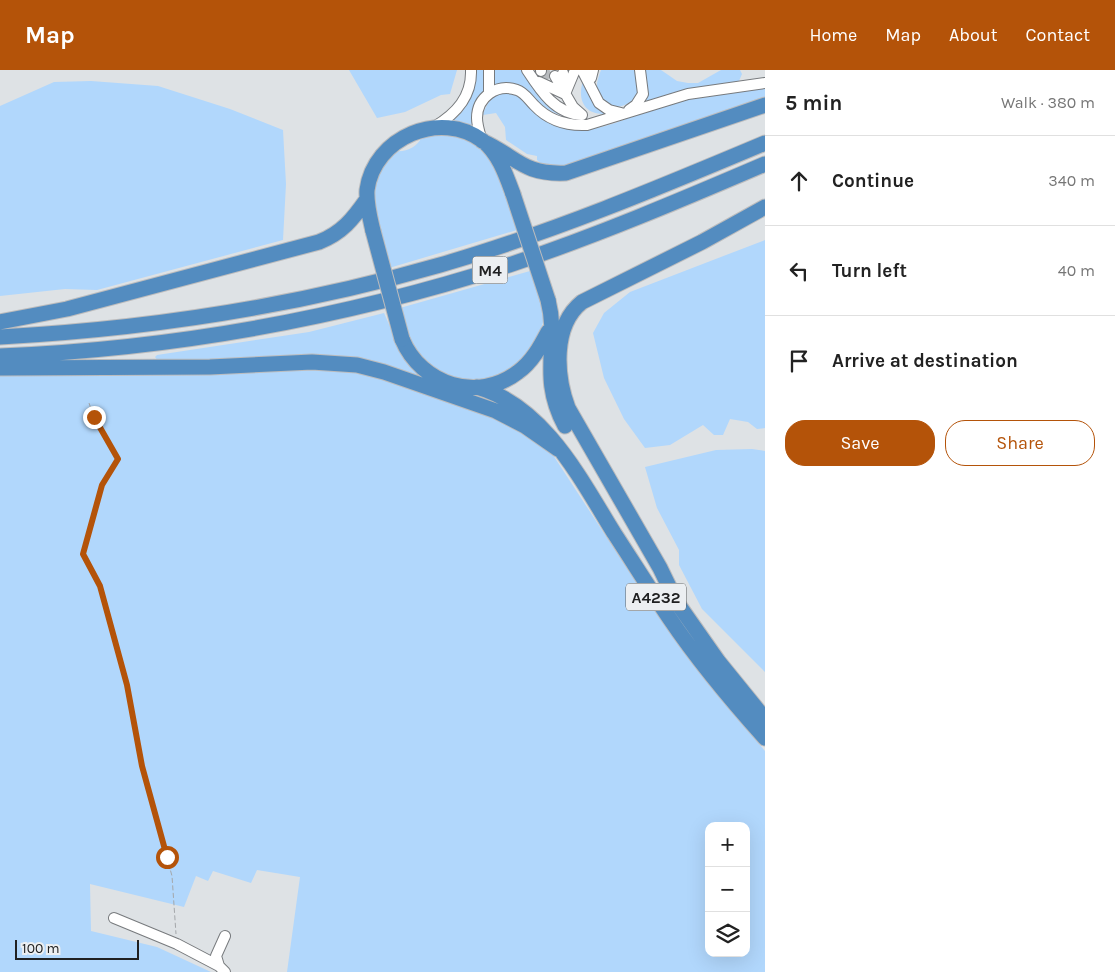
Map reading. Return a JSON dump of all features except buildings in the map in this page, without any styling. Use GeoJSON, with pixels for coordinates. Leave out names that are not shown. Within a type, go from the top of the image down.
{"type":"FeatureCollection","features":[{"type":"Feature","properties":{"kind":"highway"},"geometry":{"type":"LineString","coordinates":[[451,384],[432,376],[420,367],[410,355],[402,339],[367,199],[371,174],[382,155],[402,138],[434,128],[461,131],[482,141],[527,168],[554,174],[566,173],[765,105]]}},
{"type":"Feature","properties":{"kind":"highway"},"geometry":{"type":"LineString","coordinates":[[482,141],[499,161],[513,194],[548,300],[550,327]]}},
{"type":"Feature","properties":{"kind":"highway","name":"M4"},"geometry":{"type":"LineString","coordinates":[[0,337],[60,333],[185,320],[280,304],[394,278],[548,230],[665,186],[765,144]]}},
{"type":"Feature","properties":{"kind":"highway","name":"M4"},"geometry":{"type":"LineString","coordinates":[[0,356],[90,350],[179,340],[265,326],[371,304],[544,252],[765,164]]}},
{"type":"Feature","properties":{"kind":"highway"},"geometry":{"type":"LineString","coordinates":[[0,322],[67,309],[319,242],[335,235],[347,226],[367,199]]}},
{"type":"Feature","properties":{"kind":"highway"},"geometry":{"type":"LineString","coordinates":[[0,368],[210,367],[312,362],[356,365],[384,372],[477,387],[498,383],[518,373],[534,356],[560,309],[577,294],[765,207]]}},
{"type":"Feature","properties":{"kind":"highway"},"geometry":{"type":"LineString","coordinates":[[678,605],[656,560],[568,408],[561,387],[559,368],[566,322],[574,309],[582,302],[702,242],[765,207]]}},
{"type":"Feature","properties":{"kind":"highway","name":"A4232"},"geometry":{"type":"LineString","coordinates":[[550,327],[550,385],[559,414],[678,605],[718,661],[765,719]]}},
{"type":"Feature","properties":{"kind":"highway"},"geometry":{"type":"LineString","coordinates":[[384,372],[496,411],[525,426],[558,449]]}},
{"type":"Feature","properties":{"kind":"highway","name":"A4232"},"geometry":{"type":"LineString","coordinates":[[477,387],[499,395],[513,404],[547,434],[578,474],[692,650],[716,683],[765,738]]}},
{"type":"Feature","properties":{"kind":"lane"},"geometry":{"type":"LineString","coordinates":[[434,128],[448,119],[462,105],[471,84],[471,70]]}},
{"type":"Feature","properties":{"kind":"lane"},"geometry":{"type":"LineString","coordinates":[[489,70],[490,92]]}},
{"type":"Feature","properties":{"kind":"lane"},"geometry":{"type":"LineString","coordinates":[[582,70],[586,80],[591,76],[599,104],[610,110],[624,113],[636,105],[644,94],[640,70]]}},
{"type":"Feature","properties":{"kind":"lane"},"geometry":{"type":"LineString","coordinates":[[550,74],[544,95],[553,103],[567,111],[602,120]]}},
{"type":"Feature","properties":{"kind":"lane"},"geometry":{"type":"LineString","coordinates":[[550,74],[565,94]]}},
{"type":"Feature","properties":{"kind":"lane"},"geometry":{"type":"LineString","coordinates":[[550,74],[565,94]]}},
{"type":"Feature","properties":{"kind":"lane"},"geometry":{"type":"LineString","coordinates":[[550,74],[573,107],[582,115]]}},
{"type":"Feature","properties":{"kind":"lane"},"geometry":{"type":"LineString","coordinates":[[482,141],[477,121],[478,111],[482,101],[490,92],[499,89],[520,90],[545,114],[562,123],[587,125],[688,94],[765,84]]}},
{"type":"Feature","properties":{"kind":"lane"},"geometry":{"type":"LineString","coordinates":[[114,918],[177,944],[222,969]]}},
{"type":"Feature","properties":{"kind":"lane"},"geometry":{"type":"LineString","coordinates":[[222,969],[216,956],[225,936]]}},
{"type":"Feature","properties":{"kind":"path"},"geometry":{"type":"LineString","coordinates":[[89,403],[94,417],[118,459],[102,485],[83,554],[100,586],[127,685],[142,766],[172,876],[177,944]]}},
{"type":"Feature","properties":{"kind":"shaded area"},"geometry":{"type":"Polygon","coordinates":[[[349,70],[457,70],[450,94],[441,95],[405,112],[377,118],[349,70]]]}},
{"type":"Feature","properties":{"kind":"shaded area"},"geometry":{"type":"Polygon","coordinates":[[[475,70],[483,70],[485,84],[484,91],[473,113],[472,127],[452,121],[467,105],[474,85],[475,70]]]}},
{"type":"Feature","properties":{"kind":"shaded area"},"geometry":{"type":"Polygon","coordinates":[[[494,70],[522,70],[541,94],[557,108],[585,121],[554,112],[510,84],[492,86],[494,70]]]}},
{"type":"Feature","properties":{"kind":"shaded area"},"geometry":{"type":"Polygon","coordinates":[[[601,70],[636,70],[638,94],[627,104],[615,107],[609,106],[600,97],[597,89],[601,70]]]}},
{"type":"Feature","properties":{"kind":"shaded area"},"geometry":{"type":"Polygon","coordinates":[[[644,70],[661,70],[677,81],[688,83],[698,83],[721,70],[740,70],[742,74],[739,81],[730,85],[682,91],[649,102],[645,99],[644,70]]]}},
{"type":"Feature","properties":{"kind":"shaded area"},"geometry":{"type":"Polygon","coordinates":[[[91,81],[158,86],[230,109],[283,130],[286,184],[283,240],[97,290],[65,289],[0,296],[0,106],[54,82],[91,81]]]}},
{"type":"Feature","properties":{"kind":"shaded area"},"geometry":{"type":"Polygon","coordinates":[[[583,81],[592,101],[605,114],[592,112],[584,105],[581,94],[583,81]]]}},
{"type":"Feature","properties":{"kind":"shaded area"},"geometry":{"type":"Polygon","coordinates":[[[765,83],[765,99],[564,166],[543,166],[537,160],[537,156],[527,154],[506,140],[505,127],[496,113],[483,115],[485,108],[493,98],[503,92],[509,92],[522,99],[538,116],[549,123],[567,129],[587,130],[612,124],[675,101],[765,83]]]}},
{"type":"Feature","properties":{"kind":"shaded area"},"geometry":{"type":"Polygon","coordinates":[[[447,135],[461,138],[472,142],[481,149],[489,158],[508,195],[506,197],[517,230],[389,268],[375,207],[378,179],[385,165],[396,151],[404,151],[411,148],[422,137],[447,135]]]}},
{"type":"Feature","properties":{"kind":"shaded area"},"geometry":{"type":"Polygon","coordinates":[[[765,240],[765,428],[757,429],[748,422],[730,419],[723,435],[714,435],[703,425],[670,445],[645,448],[624,419],[604,378],[593,333],[604,313],[630,292],[765,240]]]}},
{"type":"Feature","properties":{"kind":"shaded area"},"geometry":{"type":"Polygon","coordinates":[[[530,271],[542,303],[543,321],[536,340],[516,364],[488,378],[473,380],[442,374],[422,360],[413,347],[400,308],[530,271]]]}},
{"type":"Feature","properties":{"kind":"shaded area"},"geometry":{"type":"Polygon","coordinates":[[[384,313],[403,356],[420,376],[371,362],[158,361],[155,357],[157,355],[309,332],[384,313]]]}},
{"type":"Feature","properties":{"kind":"shaded area"},"geometry":{"type":"Polygon","coordinates":[[[326,370],[361,372],[503,420],[538,442],[553,455],[630,573],[702,676],[765,751],[765,972],[287,972],[300,877],[257,870],[251,883],[213,871],[208,881],[196,876],[184,907],[90,884],[91,931],[157,947],[211,972],[0,972],[0,376],[326,370]]]}},
{"type":"Feature","properties":{"kind":"shaded area"},"geometry":{"type":"Polygon","coordinates":[[[752,449],[765,451],[765,672],[702,609],[679,565],[679,550],[657,508],[645,467],[716,450],[752,449]]]}},
{"type":"Feature","properties":{"kind":"tunnel"},"geometry":{"type":"LineString","coordinates":[[544,70],[548,79]]}},
{"type":"Feature","properties":{"kind":"route"},"geometry":{"type":"LineString","coordinates":[[94,417],[118,459],[102,485],[83,554],[100,586],[127,685],[142,766],[167,857]]}}]}
